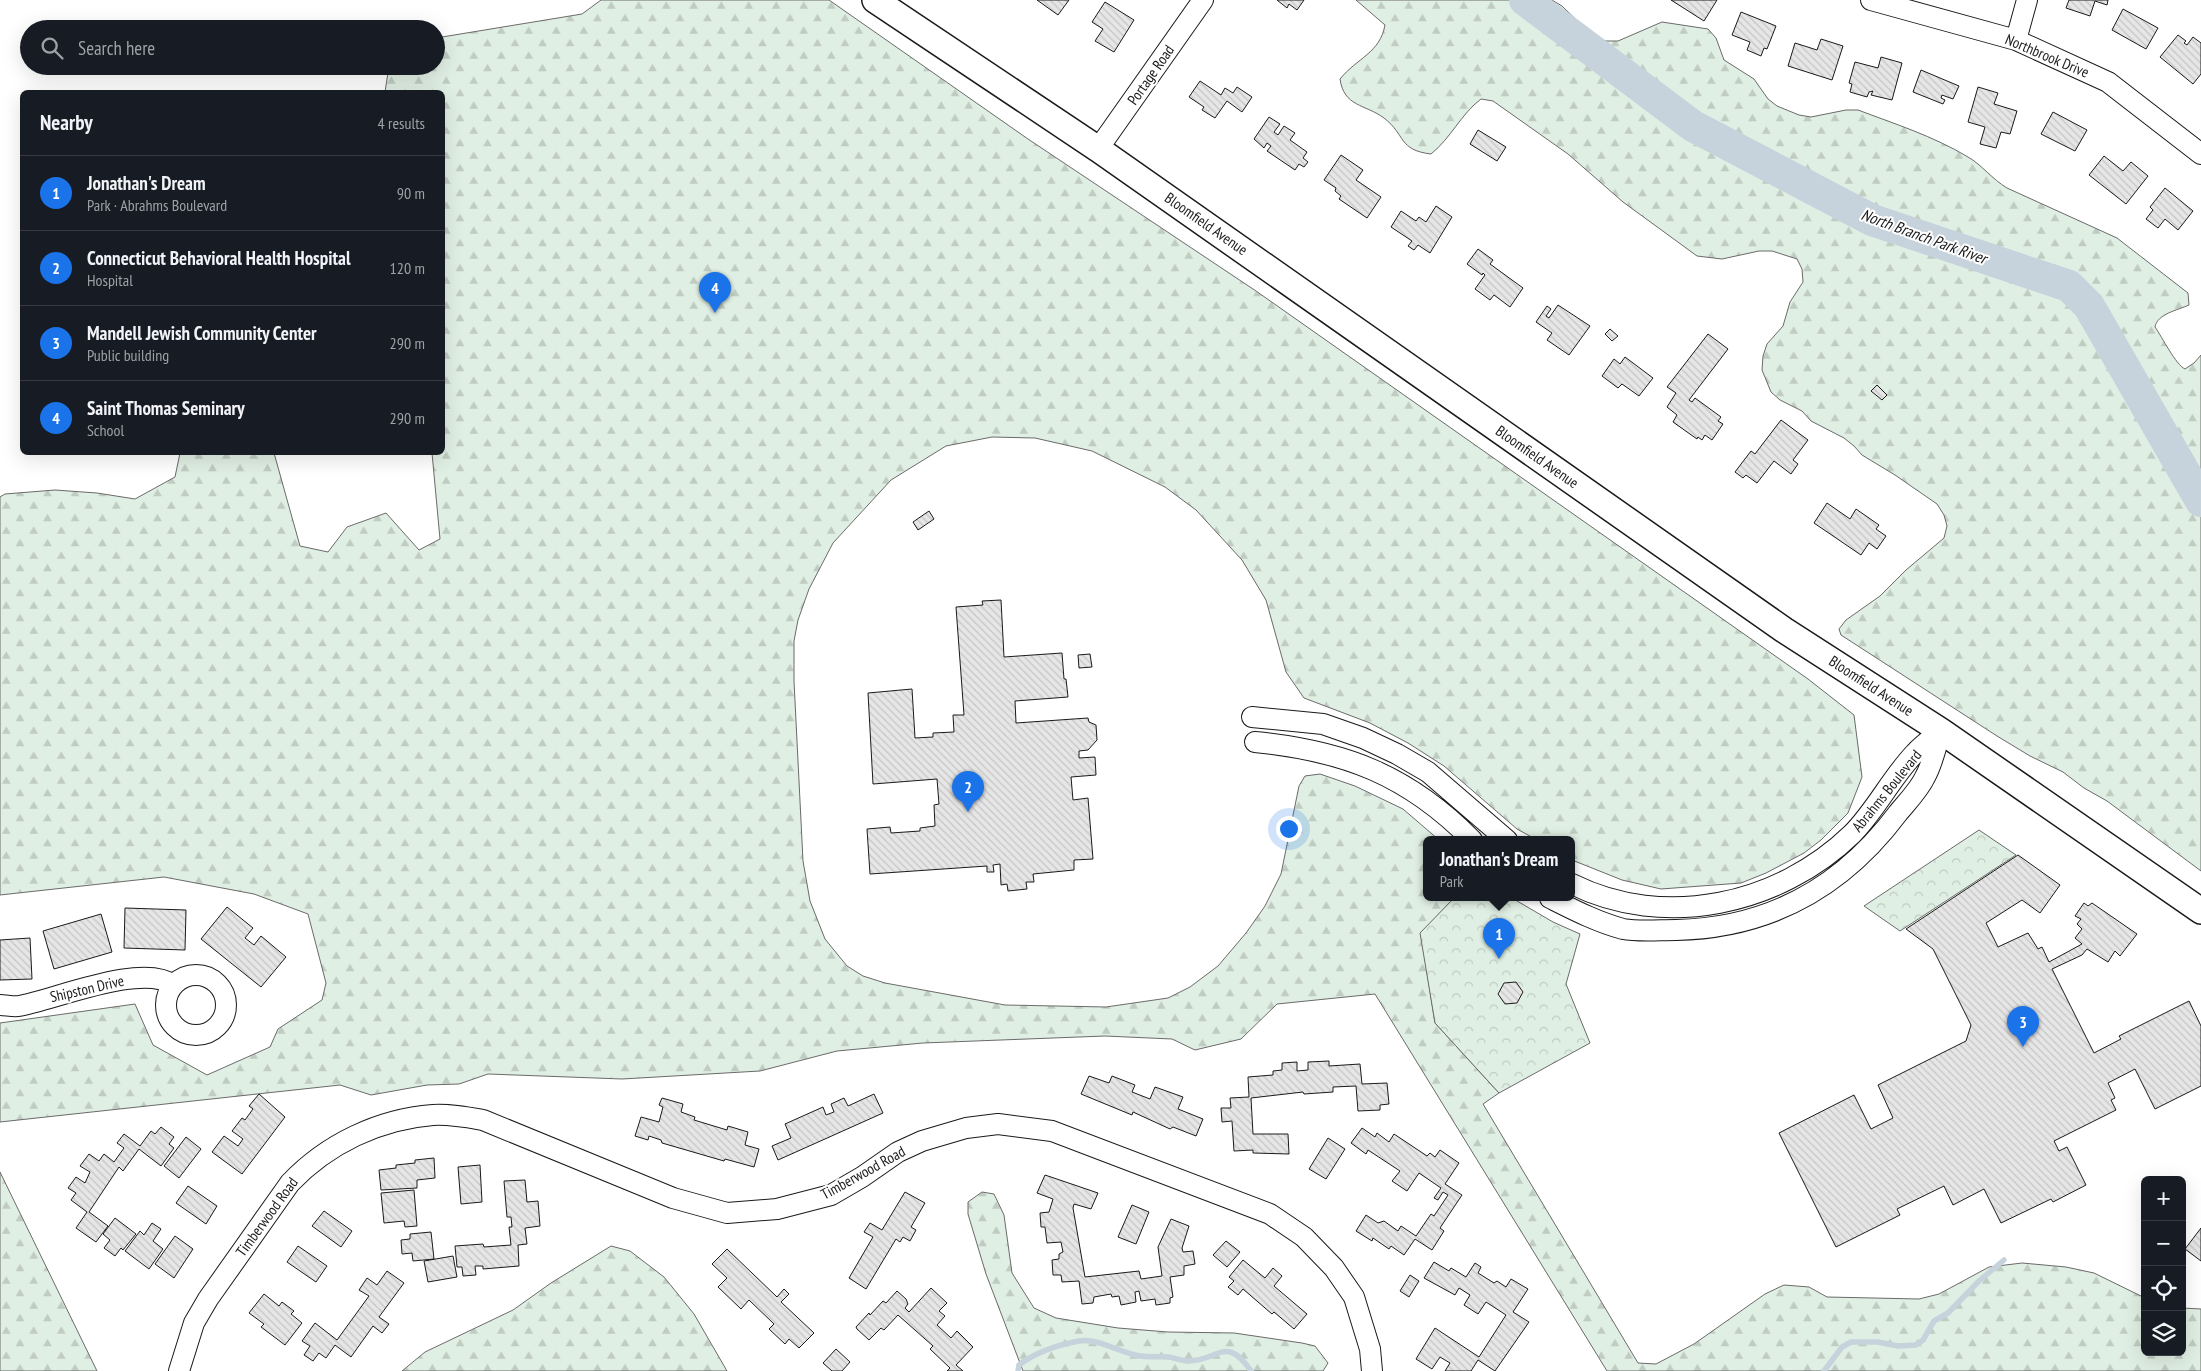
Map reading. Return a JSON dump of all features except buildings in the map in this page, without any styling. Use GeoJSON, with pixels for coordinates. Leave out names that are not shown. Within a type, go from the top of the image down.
{"type":"FeatureCollection","features":[{"type":"Feature","properties":{"kind":"main road","name":"Bloomfield Avenue"},"geometry":{"type":"LineString","coordinates":[[875,0],[1098,149],[1784,630],[1941,731],[2201,911]]}},
{"type":"Feature","properties":{"kind":"street","name":"Portage Road"},"geometry":{"type":"LineString","coordinates":[[1098,149],[1203,0]]}},
{"type":"Feature","properties":{"kind":"street","name":"Northbrook Drive"},"geometry":{"type":"LineString","coordinates":[[1871,0],[2016,40],[2108,82],[2201,154]]}},
{"type":"Feature","properties":{"kind":"street"},"geometry":{"type":"LineString","coordinates":[[2016,40],[2027,0]]}},
{"type":"Feature","properties":{"kind":"street"},"geometry":{"type":"LineString","coordinates":[[1252,717],[1322,724],[1363,738],[1397,754],[1428,772],[1502,836]]}},
{"type":"Feature","properties":{"kind":"street","name":"Abrahms Boulevard"},"geometry":{"type":"LineString","coordinates":[[1575,885],[1631,904],[1662,908],[1712,904],[1752,896],[1774,887],[1808,870],[1853,833],[1915,752],[1941,731]]}},
{"type":"Feature","properties":{"kind":"street","name":"Abrahms Boulevard"},"geometry":{"type":"LineString","coordinates":[[1556,901],[1582,915],[1625,929],[1713,928],[1746,921],[1773,912],[1816,891],[1834,879],[1881,836],[1924,780],[1941,731]]}},
{"type":"Feature","properties":{"kind":"street"},"geometry":{"type":"LineString","coordinates":[[1255,742],[1300,747],[1362,764],[1418,795],[1458,825],[1468,836]]}},
{"type":"Feature","properties":{"kind":"street","name":"Shipston Drive"},"geometry":{"type":"LineString","coordinates":[[0,1005],[18,1006],[68,992],[141,977],[169,982],[173,985]]}},
{"type":"Feature","properties":{"kind":"street","name":"Timberwood Road"},"geometry":{"type":"LineString","coordinates":[[179,1371],[194,1323],[208,1299],[290,1183],[306,1167],[353,1136],[404,1120],[432,1115],[483,1120],[673,1198],[727,1213],[777,1210],[831,1194],[862,1177],[898,1152],[922,1141],[966,1128],[998,1124],[1052,1131],[1270,1214],[1304,1237],[1334,1268],[1354,1297],[1370,1349],[1372,1371]]}},
{"type":"Feature","properties":{"kind":"green space"},"geometry":{"type":"Polygon","coordinates":[[[601,0],[829,0],[1028,139],[1256,291],[1808,679],[1854,715],[1862,777],[1848,813],[1821,840],[1804,853],[1766,873],[1741,883],[1661,889],[1622,880],[1575,861],[1575,836],[1530,836],[1517,829],[1444,766],[1408,743],[1370,723],[1304,698],[1286,672],[1266,600],[1242,560],[1196,510],[1165,487],[1092,451],[1035,438],[992,437],[946,446],[891,480],[833,543],[809,589],[798,620],[794,641],[794,681],[803,861],[810,901],[825,939],[847,966],[863,976],[885,983],[1005,1005],[1106,1007],[1168,998],[1190,987],[1218,966],[1246,933],[1265,906],[1281,874],[1299,786],[1305,776],[1320,774],[1355,786],[1403,809],[1434,836],[1423,836],[1423,901],[1451,901],[1421,933],[1435,1023],[1499,1093],[1483,1104],[1638,1363],[1656,1364],[1694,1344],[1765,1294],[1784,1285],[1809,1287],[1827,1297],[1919,1299],[1939,1294],[1989,1267],[2022,1263],[2066,1267],[2094,1273],[2141,1296],[2141,1356],[2186,1356],[2186,1308],[2201,1309],[2201,1371],[1607,1371],[1375,994],[1277,1004],[1241,1039],[1195,1050],[1172,1039],[1105,1036],[923,1043],[837,1051],[760,1071],[622,1079],[488,1074],[459,1084],[427,1085],[371,1095],[340,1085],[0,1122],[0,1023],[135,1004],[153,1045],[207,1075],[270,1047],[278,1029],[322,1000],[326,983],[308,914],[254,894],[164,877],[0,895],[0,497],[5,494],[55,490],[97,493],[135,499],[175,477],[180,455],[275,455],[300,546],[328,552],[347,527],[386,513],[419,550],[440,539],[432,455],[445,455],[445,90],[385,90],[388,75],[445,75],[445,37],[582,14],[601,0]]]}},
{"type":"Feature","properties":{"kind":"green space"},"geometry":{"type":"Polygon","coordinates":[[[1356,0],[1552,0],[1562,6],[1594,37],[1606,41],[1618,41],[1662,22],[1708,29],[1716,38],[1724,60],[1754,79],[1768,99],[1777,106],[1799,115],[1811,117],[1846,110],[1858,110],[1941,143],[1973,160],[2007,188],[2117,238],[2188,293],[2189,305],[2164,316],[2155,327],[2173,357],[2185,369],[2201,355],[2201,871],[2107,801],[2084,788],[2063,772],[2030,756],[1997,736],[1841,635],[1839,629],[1846,620],[1880,596],[1906,570],[1944,538],[1947,526],[1944,515],[1937,504],[1862,455],[1844,438],[1811,421],[1802,411],[1780,400],[1771,392],[1762,370],[1763,356],[1767,344],[1783,326],[1790,302],[1803,282],[1802,269],[1797,259],[1772,251],[1759,251],[1722,259],[1697,256],[1623,202],[1568,154],[1493,101],[1481,99],[1431,154],[1413,149],[1403,141],[1391,124],[1377,113],[1356,104],[1346,95],[1342,88],[1340,79],[1373,49],[1385,25],[1356,0]]]}},
{"type":"Feature","properties":{"kind":"green space"},"geometry":{"type":"Polygon","coordinates":[[[1979,830],[2016,855],[1900,931],[1864,906],[1979,830]]]}},
{"type":"Feature","properties":{"kind":"green space"},"geometry":{"type":"Polygon","coordinates":[[[1451,901],[1517,901],[1553,922],[1580,934],[1566,984],[1590,1043],[1499,1093],[1435,1023],[1420,933],[1451,901]]]}},
{"type":"Feature","properties":{"kind":"green space"},"geometry":{"type":"Polygon","coordinates":[[[0,1172],[97,1371],[0,1371],[0,1172]]]}},
{"type":"Feature","properties":{"kind":"green space"},"geometry":{"type":"Polygon","coordinates":[[[982,1192],[994,1194],[1004,1215],[1012,1273],[1034,1308],[1056,1318],[1118,1328],[1168,1332],[1234,1333],[1302,1343],[1315,1346],[1328,1363],[1323,1371],[1023,1371],[986,1274],[968,1214],[968,1202],[982,1192]]]}},
{"type":"Feature","properties":{"kind":"green space"},"geometry":{"type":"Polygon","coordinates":[[[611,1246],[630,1251],[664,1277],[694,1314],[727,1371],[402,1371],[425,1352],[513,1310],[551,1283],[611,1246]]]}},
{"type":"Feature","properties":{"kind":"waterway","name":"North Branch Park River"},"geometry":{"type":"LineString","coordinates":[[1525,0],[1693,126],[1872,220],[2069,286],[2089,306],[2201,501]]}},
{"type":"Feature","properties":{"kind":"waterway"},"geometry":{"type":"LineString","coordinates":[[1824,1371],[1842,1347],[1851,1342],[1878,1342],[1898,1346],[1916,1345],[1923,1340],[1934,1321],[1948,1313],[1979,1281],[2004,1260]]}},
{"type":"Feature","properties":{"kind":"waterway"},"geometry":{"type":"LineString","coordinates":[[1018,1371],[1019,1365],[1040,1353],[1079,1341],[1093,1341],[1139,1356],[1169,1357],[1185,1361],[1199,1360],[1221,1352],[1228,1352],[1235,1354],[1251,1371]]}},
{"type":"Feature","properties":{"kind":"place","name":"Saint Thomas Seminary"},"geometry":{"type":"Point","coordinates":[715,313]}},
{"type":"Feature","properties":{"kind":"place","name":"Connecticut Behavioral Health Hospital"},"geometry":{"type":"Point","coordinates":[968,812]}},
{"type":"Feature","properties":{"kind":"place","name":"Jonathan's Dream"},"geometry":{"type":"Point","coordinates":[1499,959]}},
{"type":"Feature","properties":{"kind":"place","name":"Mandell Jewish Community Center"},"geometry":{"type":"Point","coordinates":[2023,1047]}}]}
